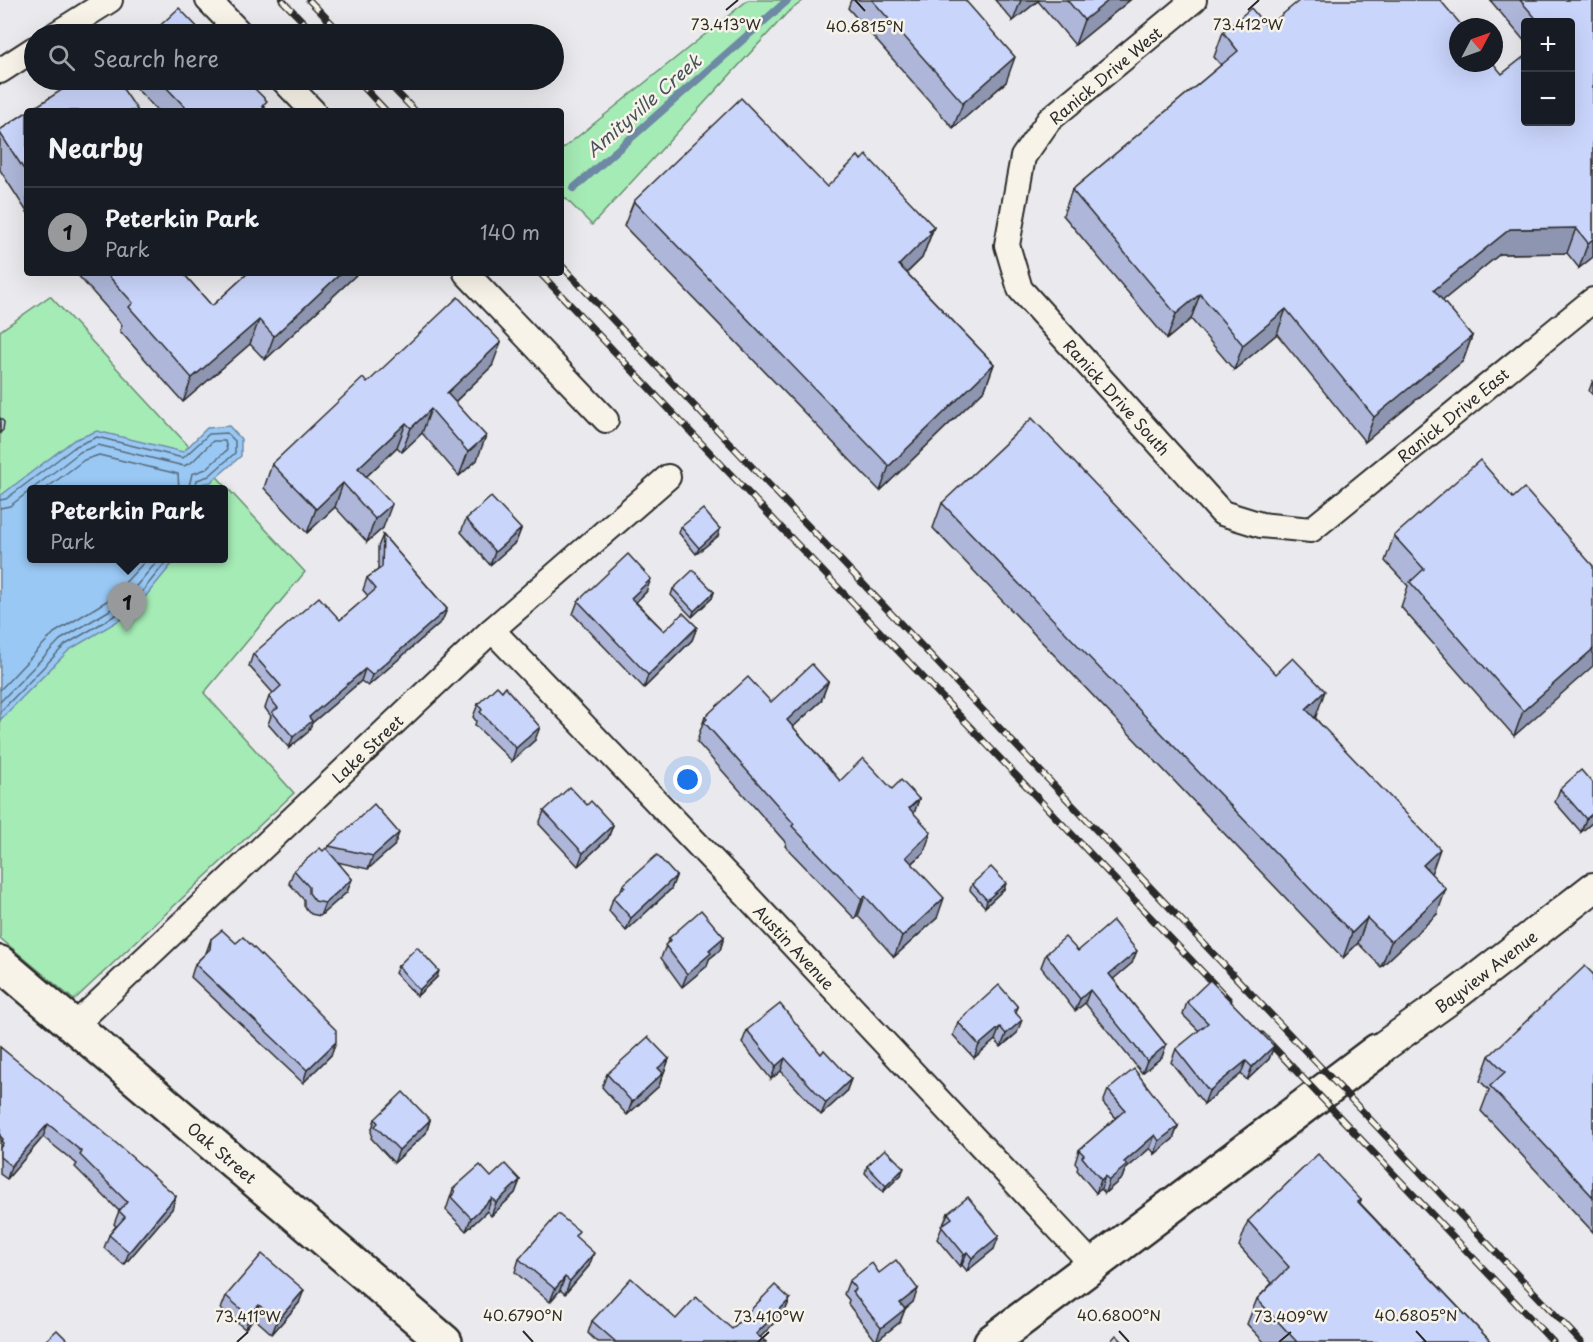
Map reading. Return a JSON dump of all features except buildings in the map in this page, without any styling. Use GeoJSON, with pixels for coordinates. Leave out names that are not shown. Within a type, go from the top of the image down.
{"type":"FeatureCollection","features":[{"type":"Feature","properties":{"kind":"main road","name":"Oak Street"},"geometry":{"type":"LineString","coordinates":[[0,963],[445,1342]]}},
{"type":"Feature","properties":{"kind":"main road"},"geometry":{"type":"LineString","coordinates":[[991,1342],[1377,1051]]}},
{"type":"Feature","properties":{"kind":"street"},"geometry":{"type":"LineString","coordinates":[[72,24],[110,0]]}},
{"type":"Feature","properties":{"kind":"street"},"geometry":{"type":"LineString","coordinates":[[208,0],[231,24]]}},
{"type":"Feature","properties":{"kind":"street","name":"Ranick Drive West"},"geometry":{"type":"LineString","coordinates":[[1016,191],[1023,157],[1049,120],[1194,0]]}},
{"type":"Feature","properties":{"kind":"street"},"geometry":{"type":"LineString","coordinates":[[0,71],[24,55]]}},
{"type":"Feature","properties":{"kind":"street"},"geometry":{"type":"LineString","coordinates":[[293,90],[310,108]]}},
{"type":"Feature","properties":{"kind":"street","name":"Ranick Drive South"},"geometry":{"type":"LineString","coordinates":[[1016,191],[1007,245],[1020,289],[1222,513],[1261,525],[1311,530]]}},
{"type":"Feature","properties":{"kind":"street"},"geometry":{"type":"LineString","coordinates":[[469,276],[606,420]]}},
{"type":"Feature","properties":{"kind":"street","name":"Ranick Drive East"},"geometry":{"type":"LineString","coordinates":[[1311,530],[1593,300]]}},
{"type":"Feature","properties":{"kind":"street","name":"Lake Street"},"geometry":{"type":"LineString","coordinates":[[73,1027],[492,630],[668,477]]}},
{"type":"Feature","properties":{"kind":"street","name":"Austin Avenue"},"geometry":{"type":"LineString","coordinates":[[492,630],[747,896],[1093,1265]]}},
{"type":"Feature","properties":{"kind":"street","name":"Bayview Avenue"},"geometry":{"type":"LineString","coordinates":[[1377,1051],[1458,993],[1593,888]]}},
{"type":"Feature","properties":{"kind":"green space"},"geometry":{"type":"Polygon","coordinates":[[[748,0],[804,0],[787,13],[592,225],[564,197],[564,148],[748,0]]]}},
{"type":"Feature","properties":{"kind":"green space"},"geometry":{"type":"Polygon","coordinates":[[[50,296],[225,485],[27,485],[27,563],[228,563],[228,489],[305,572],[204,693],[294,793],[74,1000],[0,938],[0,331],[50,296]]]}},
{"type":"Feature","properties":{"kind":"water"},"geometry":{"type":"Polygon","coordinates":[[[229,426],[241,439],[241,456],[211,482],[201,485],[27,485],[27,563],[173,563],[141,602],[123,618],[69,650],[0,720],[0,496],[74,440],[97,431],[183,452],[207,428],[229,426]]]}},
{"type":"Feature","properties":{"kind":"waterway","name":"Amityville Creek"},"geometry":{"type":"LineString","coordinates":[[574,188],[788,0]]}},
{"type":"Feature","properties":{"kind":"railway"},"geometry":{"type":"LineString","coordinates":[[282,0],[305,24]]}},
{"type":"Feature","properties":{"kind":"railway"},"geometry":{"type":"LineString","coordinates":[[309,0],[332,24]]}},
{"type":"Feature","properties":{"kind":"railway"},"geometry":{"type":"LineString","coordinates":[[366,90],[383,108]]}},
{"type":"Feature","properties":{"kind":"railway"},"geometry":{"type":"LineString","coordinates":[[395,90],[412,108]]}},
{"type":"Feature","properties":{"kind":"railway"},"geometry":{"type":"LineString","coordinates":[[564,268],[1581,1342]]}},
{"type":"Feature","properties":{"kind":"railway"},"geometry":{"type":"LineString","coordinates":[[543,276],[1229,1000]]}},
{"type":"Feature","properties":{"kind":"railway"},"geometry":{"type":"LineString","coordinates":[[1262,1035],[1553,1342]]}},
{"type":"Feature","properties":{"kind":"place","name":"Peterkin Park"},"geometry":{"type":"Point","coordinates":[127,632]}}]}
